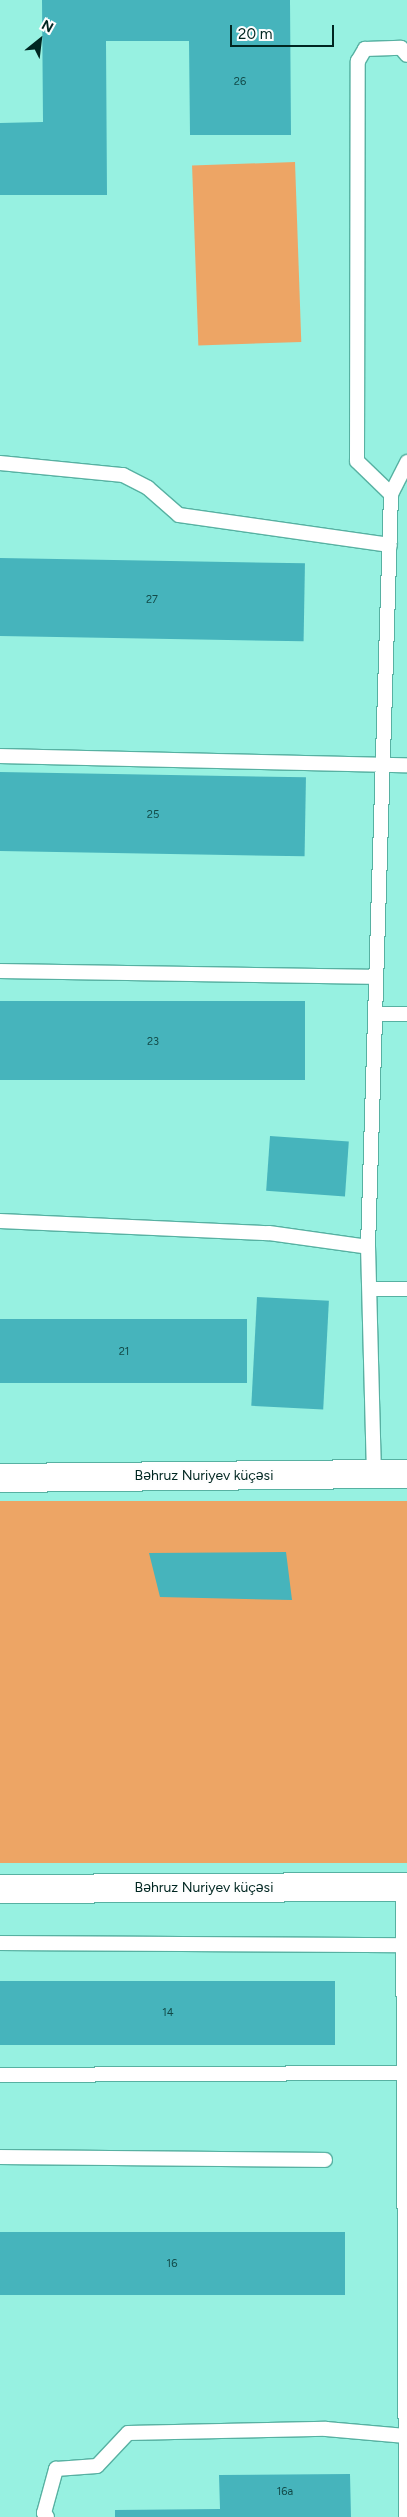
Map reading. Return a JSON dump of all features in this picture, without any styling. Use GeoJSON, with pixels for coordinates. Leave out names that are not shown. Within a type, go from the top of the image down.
{"type":"FeatureCollection","features":[{"type":"Feature","properties":{"kind":"street","name":"Bəhruz Nuriyev küçəsi"},"geometry":{"type":"LineString","coordinates":[[0,1478],[407,1474]]}},
{"type":"Feature","properties":{"kind":"street","name":"Bəhruz Nuriyev küçəsi"},"geometry":{"type":"LineString","coordinates":[[0,1889],[405,1887]]}},
{"type":"Feature","properties":{"kind":"lane"},"geometry":{"type":"LineString","coordinates":[[391,494],[357,461],[358,61],[365,50],[401,48],[407,55]]}},
{"type":"Feature","properties":{"kind":"lane"},"geometry":{"type":"LineString","coordinates":[[374,1475],[368,1247],[391,494],[407,462]]}},
{"type":"Feature","properties":{"kind":"lane"},"geometry":{"type":"LineString","coordinates":[[0,463],[123,475],[148,488],[179,515],[188,517],[390,545]]}},
{"type":"Feature","properties":{"kind":"lane"},"geometry":{"type":"LineString","coordinates":[[0,756],[407,765]]}},
{"type":"Feature","properties":{"kind":"lane"},"geometry":{"type":"LineString","coordinates":[[0,971],[376,977]]}},
{"type":"Feature","properties":{"kind":"lane"},"geometry":{"type":"LineString","coordinates":[[376,1014],[407,1014]]}},
{"type":"Feature","properties":{"kind":"lane"},"geometry":{"type":"LineString","coordinates":[[0,1222],[269,1233],[368,1247]]}},
{"type":"Feature","properties":{"kind":"lane"},"geometry":{"type":"LineString","coordinates":[[370,1289],[407,1288]]}},
{"type":"Feature","properties":{"kind":"lane"},"geometry":{"type":"LineString","coordinates":[[405,1887],[403,1945],[407,2283],[406,2517]]}},
{"type":"Feature","properties":{"kind":"lane"},"geometry":{"type":"LineString","coordinates":[[0,1943],[403,1945]]}},
{"type":"Feature","properties":{"kind":"lane"},"geometry":{"type":"LineString","coordinates":[[0,2075],[405,2073]]}},
{"type":"Feature","properties":{"kind":"lane"},"geometry":{"type":"LineString","coordinates":[[0,2157],[325,2160]]}},
{"type":"Feature","properties":{"kind":"lane"},"geometry":{"type":"LineString","coordinates":[[46,2517],[44,2513],[56,2469],[97,2466],[128,2433],[326,2429],[406,2436]]}},
{"type":"Feature","properties":{"kind":"shaded area"},"geometry":{"type":"Polygon","coordinates":[[[295,162],[301,342],[198,345],[192,166],[295,162]]]}},
{"type":"Feature","properties":{"kind":"shaded area"},"geometry":{"type":"Polygon","coordinates":[[[0,1501],[407,1501],[407,1863],[0,1863],[0,1501]]]}},
{"type":"Feature","properties":{"kind":"building"},"geometry":{"type":"Polygon","coordinates":[[[42,0],[290,0],[291,135],[190,135],[189,41],[106,41],[107,195],[0,195],[0,123],[43,122],[42,0]]]}},
{"type":"Feature","properties":{"kind":"building"},"geometry":{"type":"Polygon","coordinates":[[[0,558],[305,563],[304,641],[0,636],[0,558]]]}},
{"type":"Feature","properties":{"kind":"building"},"geometry":{"type":"Polygon","coordinates":[[[0,772],[306,777],[305,856],[0,851],[0,772]]]}},
{"type":"Feature","properties":{"kind":"building"},"geometry":{"type":"Polygon","coordinates":[[[0,1001],[305,1001],[305,1080],[0,1080],[0,1001]]]}},
{"type":"Feature","properties":{"kind":"building"},"geometry":{"type":"Polygon","coordinates":[[[270,1136],[349,1142],[345,1196],[266,1191],[270,1136]]]}},
{"type":"Feature","properties":{"kind":"building"},"geometry":{"type":"Polygon","coordinates":[[[257,1297],[329,1301],[323,1410],[251,1406],[257,1297]]]}},
{"type":"Feature","properties":{"kind":"building"},"geometry":{"type":"Polygon","coordinates":[[[0,1319],[247,1319],[247,1383],[0,1383],[0,1319]]]}},
{"type":"Feature","properties":{"kind":"building"},"geometry":{"type":"Polygon","coordinates":[[[286,1552],[292,1600],[160,1597],[149,1553],[286,1552]]]}},
{"type":"Feature","properties":{"kind":"building"},"geometry":{"type":"Polygon","coordinates":[[[0,1981],[335,1981],[335,2045],[0,2045],[0,1981]]]}},
{"type":"Feature","properties":{"kind":"building"},"geometry":{"type":"Polygon","coordinates":[[[0,2232],[345,2232],[345,2295],[0,2295],[0,2232]]]}},
{"type":"Feature","properties":{"kind":"building"},"geometry":{"type":"Polygon","coordinates":[[[350,2474],[351,2517],[115,2517],[115,2510],[220,2509],[219,2475],[350,2474]]]}}]}
